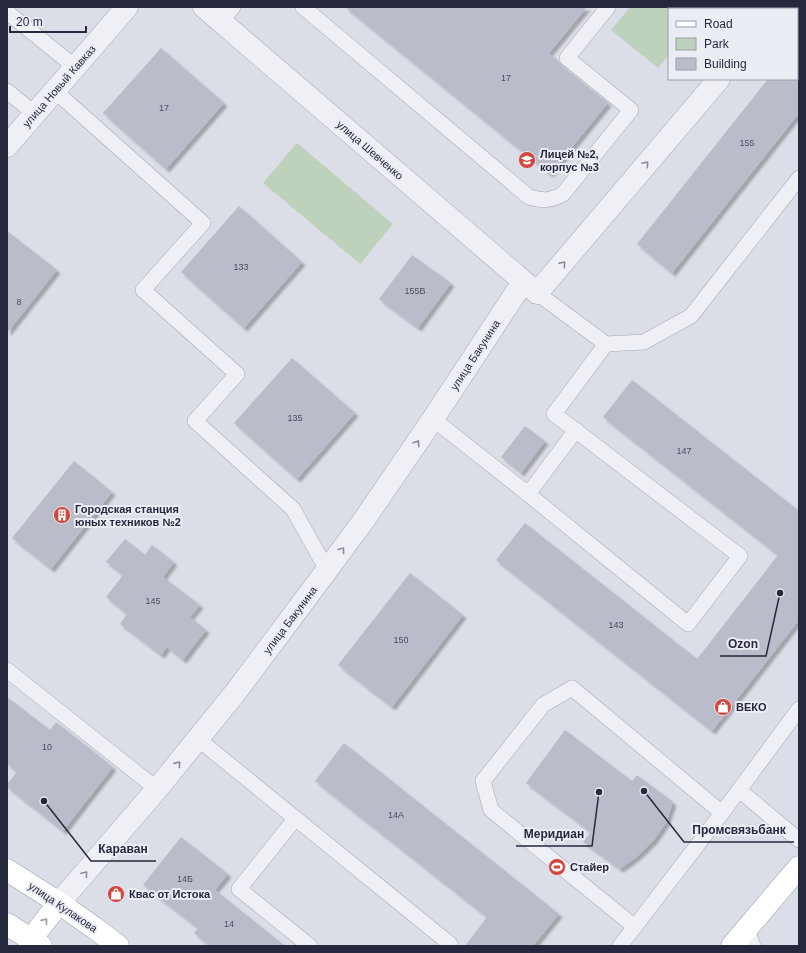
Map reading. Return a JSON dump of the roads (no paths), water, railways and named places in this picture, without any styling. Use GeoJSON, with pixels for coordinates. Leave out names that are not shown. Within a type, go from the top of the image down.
{"type":"FeatureCollection","features":[{"type":"Feature","properties":{"kind":"main road"},"geometry":{"type":"LineString","coordinates":[[732,946],[750,937],[799,867]]}},
{"type":"Feature","properties":{"kind":"main road","name":"улица Кулакова"},"geometry":{"type":"LineString","coordinates":[[7,870],[60,903],[118,946]]}},
{"type":"Feature","properties":{"kind":"main road","name":"улица Бакунина"},"geometry":{"type":"LineString","coordinates":[[36,942],[60,903]]}},
{"type":"Feature","properties":{"kind":"main road"},"geometry":{"type":"LineString","coordinates":[[7,924],[36,942]]}},
{"type":"Feature","properties":{"kind":"street","name":"улица Новый Кавказ"},"geometry":{"type":"LineString","coordinates":[[7,146],[127,7]]}},
{"type":"Feature","properties":{"kind":"street","name":"улица Шевченко"},"geometry":{"type":"LineString","coordinates":[[204,7],[227,14],[530,288]]}},
{"type":"Feature","properties":{"kind":"street","name":"улица Бакунина"},"geometry":{"type":"LineString","coordinates":[[60,903],[157,789],[235,693],[364,520],[433,419],[530,288],[718,80]]}},
{"type":"Feature","properties":{"kind":"lane"},"geometry":{"type":"LineString","coordinates":[[304,7],[529,197],[539,200],[556,198],[563,194],[631,110],[567,58],[608,7]]}},
{"type":"Feature","properties":{"kind":"lane"},"geometry":{"type":"LineString","coordinates":[[7,12],[75,67]]}},
{"type":"Feature","properties":{"kind":"lane"},"geometry":{"type":"LineString","coordinates":[[7,91],[35,114]]}},
{"type":"Feature","properties":{"kind":"lane"},"geometry":{"type":"LineString","coordinates":[[55,91],[203,223],[143,290],[237,374],[195,421],[293,509],[327,570]]}},
{"type":"Feature","properties":{"kind":"lane"},"geometry":{"type":"LineString","coordinates":[[530,288],[606,344],[644,342],[691,316],[799,178]]}},
{"type":"Feature","properties":{"kind":"lane"},"geometry":{"type":"LineString","coordinates":[[433,419],[688,624],[740,556],[554,414],[606,344]]}},
{"type":"Feature","properties":{"kind":"lane"},"geometry":{"type":"LineString","coordinates":[[528,494],[576,430]]}},
{"type":"Feature","properties":{"kind":"lane"},"geometry":{"type":"LineString","coordinates":[[7,670],[157,789]]}},
{"type":"Feature","properties":{"kind":"lane"},"geometry":{"type":"LineString","coordinates":[[635,927],[491,810],[483,781],[543,705],[572,688],[722,813]]}},
{"type":"Feature","properties":{"kind":"lane"},"geometry":{"type":"LineString","coordinates":[[620,946],[799,710]]}},
{"type":"Feature","properties":{"kind":"lane"},"geometry":{"type":"LineString","coordinates":[[198,739],[450,944],[449,946]]}},
{"type":"Feature","properties":{"kind":"lane"},"geometry":{"type":"LineString","coordinates":[[739,790],[799,840]]}},
{"type":"Feature","properties":{"kind":"lane"},"geometry":{"type":"LineString","coordinates":[[295,818],[239,889],[310,946]]}},
{"type":"Feature","properties":{"kind":"place","name":"Лицей №2, корпус №3"},"geometry":{"type":"Point","coordinates":[527,160]}},
{"type":"Feature","properties":{"kind":"place","name":"Городская станция юных техников №2"},"geometry":{"type":"Point","coordinates":[62,515]}},
{"type":"Feature","properties":{"kind":"place","name":"Ozon"},"geometry":{"type":"Point","coordinates":[780,593]}},
{"type":"Feature","properties":{"kind":"place","name":"ВЕКО"},"geometry":{"type":"Point","coordinates":[723,707]}},
{"type":"Feature","properties":{"kind":"place","name":"Промсвязьбанк"},"geometry":{"type":"Point","coordinates":[644,791]}},
{"type":"Feature","properties":{"kind":"place","name":"Меридиан"},"geometry":{"type":"Point","coordinates":[599,792]}},
{"type":"Feature","properties":{"kind":"place","name":"Караван"},"geometry":{"type":"Point","coordinates":[44,801]}},
{"type":"Feature","properties":{"kind":"place","name":"Стайер"},"geometry":{"type":"Point","coordinates":[557,867]}},
{"type":"Feature","properties":{"kind":"place","name":"Квас от Истока"},"geometry":{"type":"Point","coordinates":[116,894]}}]}
